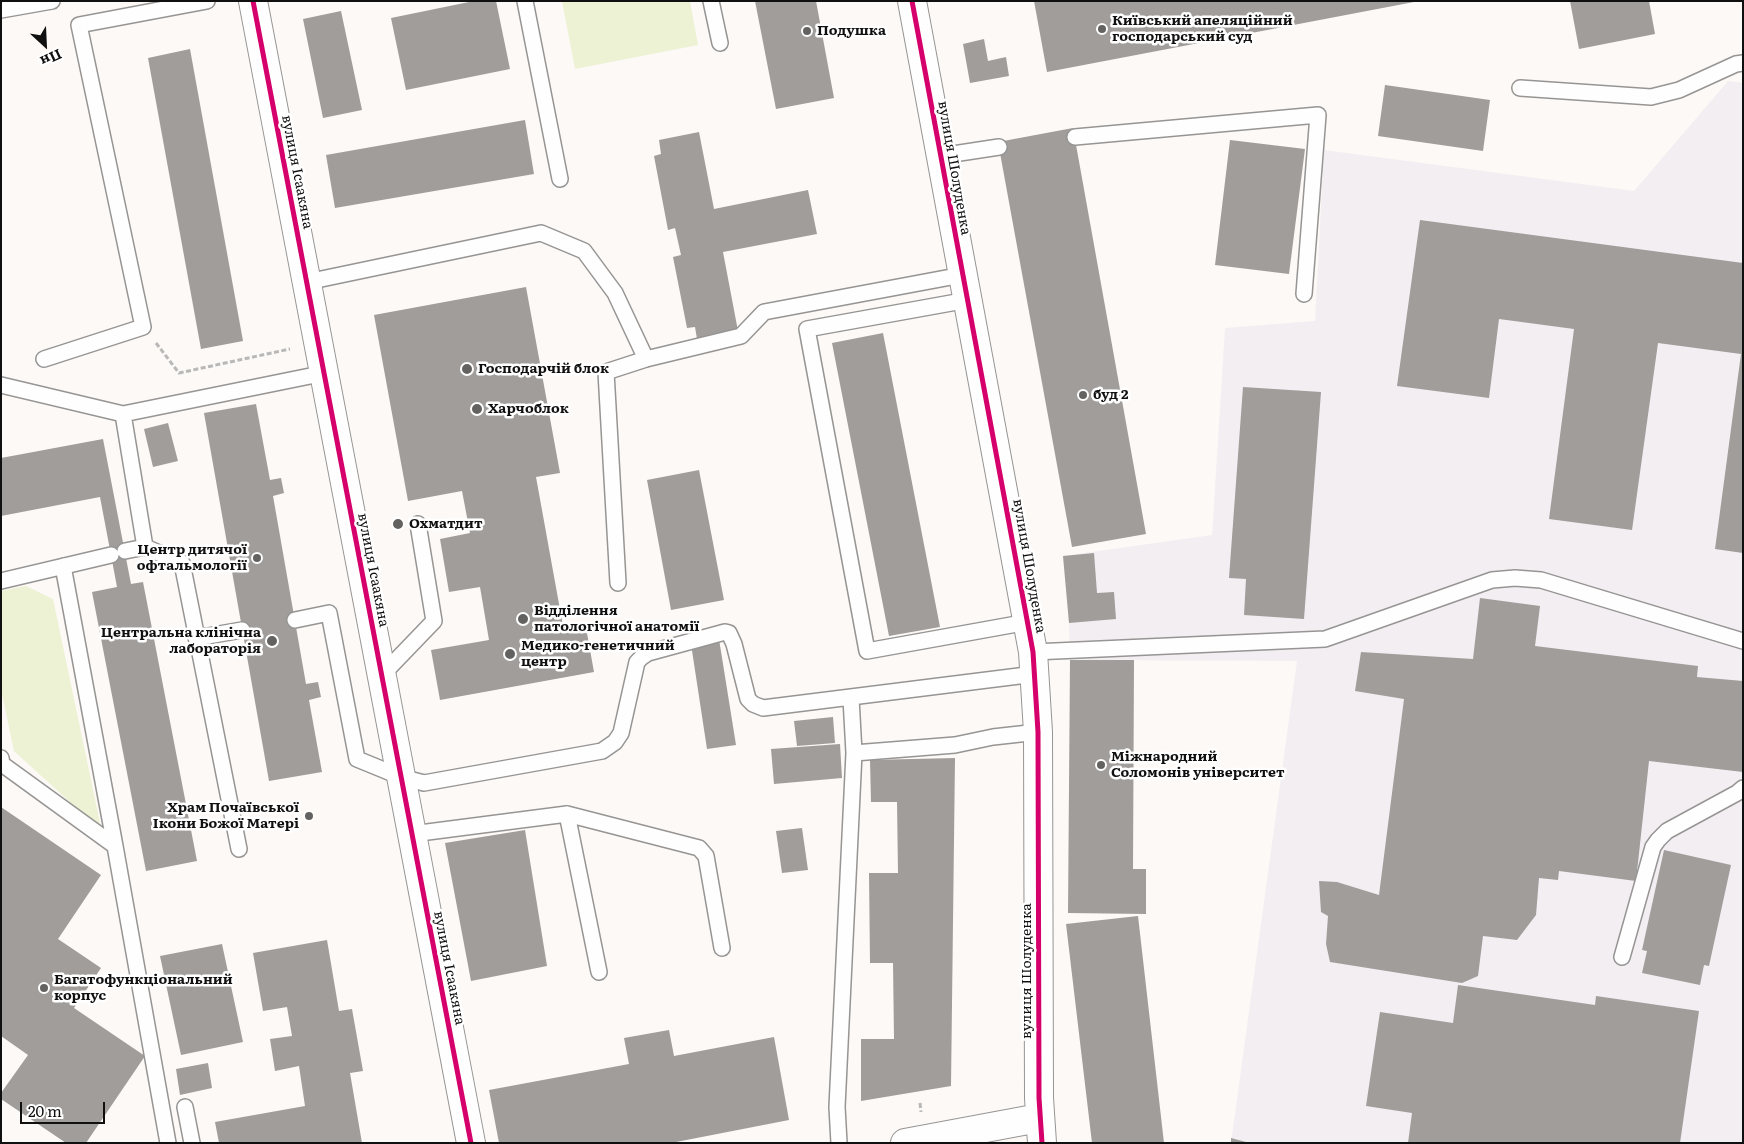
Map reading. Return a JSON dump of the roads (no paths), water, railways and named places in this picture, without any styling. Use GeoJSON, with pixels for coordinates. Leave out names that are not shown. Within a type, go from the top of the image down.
{"type":"FeatureCollection","features":[{"type":"Feature","properties":{"kind":"street","name":"вулиця Ісаакяна"},"geometry":{"type":"LineString","coordinates":[[253,1],[471,1143]]}},
{"type":"Feature","properties":{"kind":"street","name":"вулиця Шолуденка"},"geometry":{"type":"LineString","coordinates":[[912,1],[1028,622],[1034,663],[1038,732],[1040,1130]]}},
{"type":"Feature","properties":{"kind":"street"},"geometry":{"type":"LineString","coordinates":[[905,1143],[1040,1130]]}},
{"type":"Feature","properties":{"kind":"lane"},"geometry":{"type":"LineString","coordinates":[[1,10],[52,1]]}},
{"type":"Feature","properties":{"kind":"lane"},"geometry":{"type":"LineString","coordinates":[[44,359],[143,327],[79,25],[207,1]]}},
{"type":"Feature","properties":{"kind":"lane"},"geometry":{"type":"LineString","coordinates":[[525,1],[560,179]]}},
{"type":"Feature","properties":{"kind":"lane"},"geometry":{"type":"LineString","coordinates":[[711,1],[720,43]]}},
{"type":"Feature","properties":{"kind":"lane"},"geometry":{"type":"LineString","coordinates":[[1520,88],[1651,97],[1679,90],[1736,64],[1743,63]]}},
{"type":"Feature","properties":{"kind":"lane"},"geometry":{"type":"LineString","coordinates":[[1075,137],[1318,115],[1304,294]]}},
{"type":"Feature","properties":{"kind":"lane"},"geometry":{"type":"LineString","coordinates":[[940,156],[999,147]]}},
{"type":"Feature","properties":{"kind":"lane"},"geometry":{"type":"LineString","coordinates":[[307,282],[541,233],[584,251],[615,293],[646,359]]}},
{"type":"Feature","properties":{"kind":"lane"},"geometry":{"type":"LineString","coordinates":[[618,583],[606,372],[646,359],[742,336],[764,312],[888,288],[965,288]]}},
{"type":"Feature","properties":{"kind":"lane"},"geometry":{"type":"LineString","coordinates":[[965,288],[807,329],[867,651],[1028,622]]}},
{"type":"Feature","properties":{"kind":"lane"},"geometry":{"type":"LineString","coordinates":[[1,385],[123,414],[325,373]]}},
{"type":"Feature","properties":{"kind":"lane"},"geometry":{"type":"LineString","coordinates":[[123,414],[145,547]]}},
{"type":"Feature","properties":{"kind":"lane"},"geometry":{"type":"LineString","coordinates":[[382,675],[434,621],[418,524]]}},
{"type":"Feature","properties":{"kind":"lane"},"geometry":{"type":"LineString","coordinates":[[1,581],[145,547],[182,564],[239,849]]}},
{"type":"Feature","properties":{"kind":"lane"},"geometry":{"type":"LineString","coordinates":[[63,566],[168,1143]]}},
{"type":"Feature","properties":{"kind":"lane"},"geometry":{"type":"LineString","coordinates":[[295,620],[329,613],[357,759],[424,783],[602,752],[615,742],[621,733],[637,662],[642,657],[648,653],[725,632],[729,633],[734,644],[746,692],[753,704],[763,708],[850,698],[1034,663],[1325,639],[1492,580],[1515,578],[1540,580],[1743,641]]}},
{"type":"Feature","properties":{"kind":"lane"},"geometry":{"type":"LineString","coordinates":[[196,638],[242,630]]}},
{"type":"Feature","properties":{"kind":"lane"},"geometry":{"type":"LineString","coordinates":[[839,1143],[837,1107],[854,753],[850,698]]}},
{"type":"Feature","properties":{"kind":"lane"},"geometry":{"type":"LineString","coordinates":[[854,753],[955,745],[993,737],[1038,732]]}},
{"type":"Feature","properties":{"kind":"lane"},"geometry":{"type":"LineString","coordinates":[[1,758],[2,764],[115,846]]}},
{"type":"Feature","properties":{"kind":"lane"},"geometry":{"type":"LineString","coordinates":[[1622,957],[1653,847],[1658,840],[1667,831],[1743,788]]}},
{"type":"Feature","properties":{"kind":"lane"},"geometry":{"type":"LineString","coordinates":[[412,834],[567,814],[698,848],[706,856],[722,948]]}},
{"type":"Feature","properties":{"kind":"lane"},"geometry":{"type":"LineString","coordinates":[[567,814],[599,972]]}},
{"type":"Feature","properties":{"kind":"lane"},"geometry":{"type":"LineString","coordinates":[[185,1107],[192,1143]]}},
{"type":"Feature","properties":{"kind":"place","name":"Київський апеляційний господарський суд"},"geometry":{"type":"Point","coordinates":[1102,29]}},
{"type":"Feature","properties":{"kind":"place","name":"Подушка"},"geometry":{"type":"Point","coordinates":[807,31]}},
{"type":"Feature","properties":{"kind":"place","name":"Господарчій блок"},"geometry":{"type":"Point","coordinates":[467,369]}},
{"type":"Feature","properties":{"kind":"place","name":"буд 2"},"geometry":{"type":"Point","coordinates":[1083,395]}},
{"type":"Feature","properties":{"kind":"place","name":"Харчоблок"},"geometry":{"type":"Point","coordinates":[477,409]}},
{"type":"Feature","properties":{"kind":"place","name":"Охматдит"},"geometry":{"type":"Point","coordinates":[398,524]}},
{"type":"Feature","properties":{"kind":"place","name":"Центр дитячої офтальмології"},"geometry":{"type":"Point","coordinates":[257,558]}},
{"type":"Feature","properties":{"kind":"place","name":"Відділення патологічної анатомії"},"geometry":{"type":"Point","coordinates":[523,619]}},
{"type":"Feature","properties":{"kind":"place","name":"Центральна клінічна лабораторія"},"geometry":{"type":"Point","coordinates":[272,641]}},
{"type":"Feature","properties":{"kind":"place","name":"Медико-генетичний центр"},"geometry":{"type":"Point","coordinates":[510,654]}},
{"type":"Feature","properties":{"kind":"place","name":"Міжнародний Соломонів університет"},"geometry":{"type":"Point","coordinates":[1101,765]}},
{"type":"Feature","properties":{"kind":"place","name":"Храм Почаївської Ікони Божої Матері"},"geometry":{"type":"Point","coordinates":[309,816]}},
{"type":"Feature","properties":{"kind":"place","name":"Багатофункціональний корпус"},"geometry":{"type":"Point","coordinates":[44,988]}}]}
